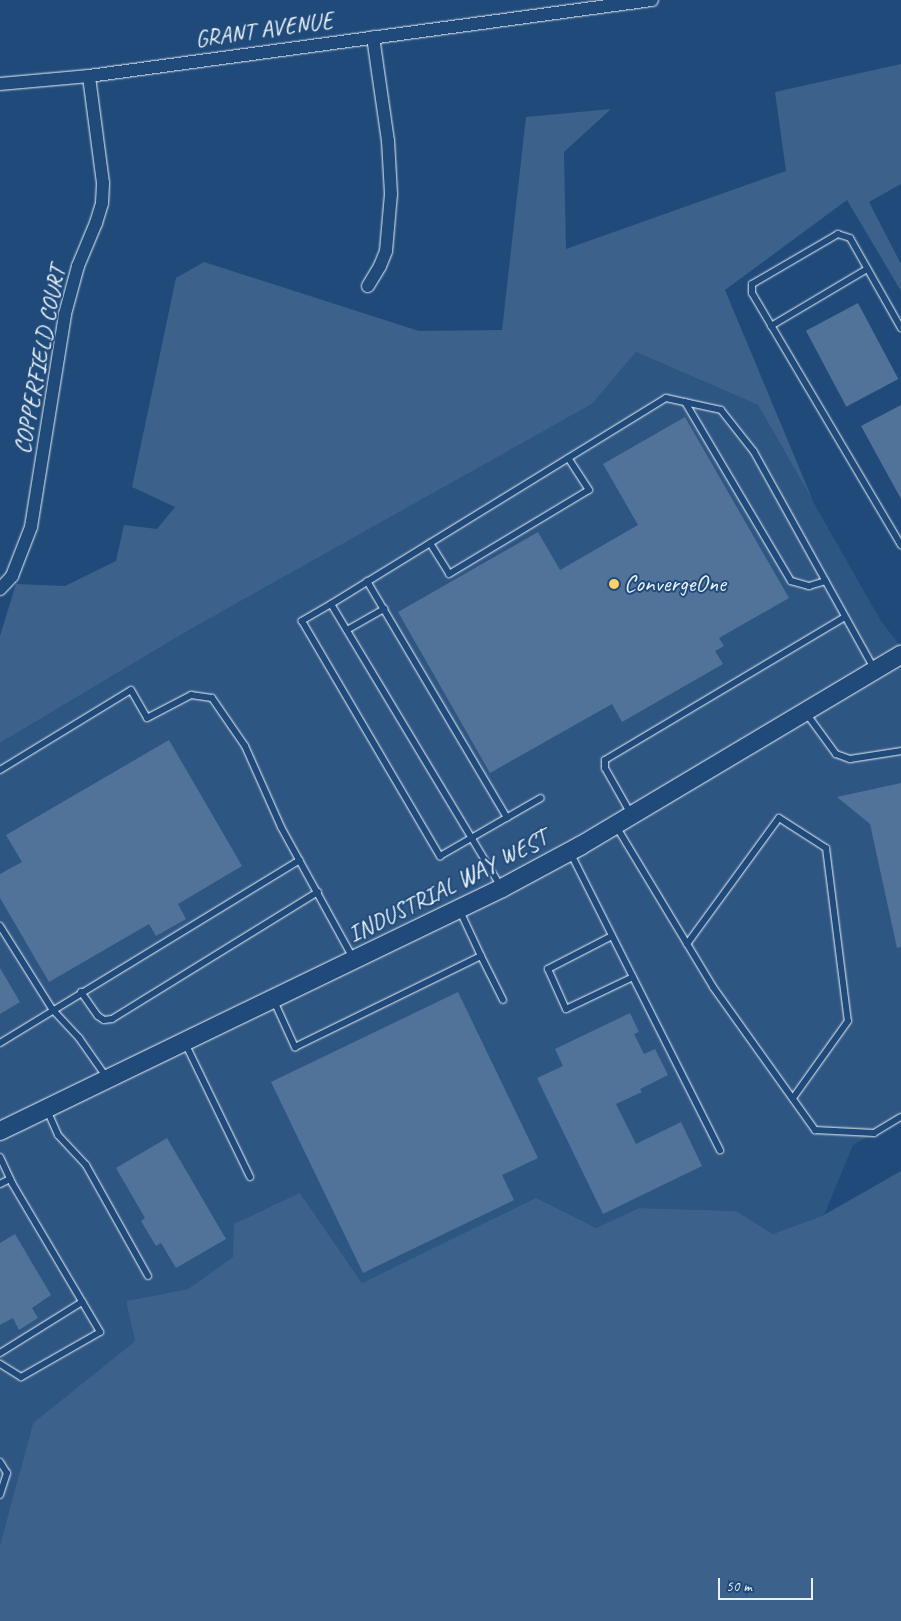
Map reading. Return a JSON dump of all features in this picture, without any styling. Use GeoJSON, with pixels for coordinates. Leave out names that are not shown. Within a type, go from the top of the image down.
{"type":"FeatureCollection","features":[{"type":"Feature","properties":{"kind":"street","name":"GRANT AVENUE"},"geometry":{"type":"LineString","coordinates":[[0,84],[89,76],[652,0]]}},
{"type":"Feature","properties":{"kind":"street"},"geometry":{"type":"LineString","coordinates":[[368,286],[380,266],[386,251],[391,194],[388,141],[373,37]]}},
{"type":"Feature","properties":{"kind":"street","name":"COPPERFIELD COURT"},"geometry":{"type":"LineString","coordinates":[[0,589],[12,576],[31,527],[65,314],[78,266],[96,223],[102,203],[103,183],[89,76]]}},
{"type":"Feature","properties":{"kind":"street","name":"INDUSTRIAL WAY WEST"},"geometry":{"type":"LineString","coordinates":[[0,1131],[502,888],[616,825],[901,655]]}},
{"type":"Feature","properties":{"kind":"lane"},"geometry":{"type":"LineString","coordinates":[[901,328],[850,238],[838,234],[752,284],[752,293],[898,535],[901,545]]}},
{"type":"Feature","properties":{"kind":"lane"},"geometry":{"type":"LineString","coordinates":[[771,326],[867,269]]}},
{"type":"Feature","properties":{"kind":"lane"},"geometry":{"type":"LineString","coordinates":[[541,798],[440,856],[302,621],[666,398],[721,410],[754,452],[875,671]]}},
{"type":"Feature","properties":{"kind":"lane"},"geometry":{"type":"LineString","coordinates":[[685,402],[791,581],[809,586],[825,581]]}},
{"type":"Feature","properties":{"kind":"lane"},"geometry":{"type":"LineString","coordinates":[[430,542],[449,574],[589,490],[568,458]]}},
{"type":"Feature","properties":{"kind":"lane"},"geometry":{"type":"LineString","coordinates":[[368,581],[507,818]]}},
{"type":"Feature","properties":{"kind":"lane"},"geometry":{"type":"LineString","coordinates":[[330,604],[502,888]]}},
{"type":"Feature","properties":{"kind":"lane"},"geometry":{"type":"LineString","coordinates":[[347,630],[384,609]]}},
{"type":"Feature","properties":{"kind":"lane"},"geometry":{"type":"LineString","coordinates":[[631,816],[606,768],[606,760],[845,617]]}},
{"type":"Feature","properties":{"kind":"lane"},"geometry":{"type":"LineString","coordinates":[[0,770],[131,690],[147,718],[191,695],[212,698],[245,746],[281,827],[354,961]]}},
{"type":"Feature","properties":{"kind":"lane"},"geometry":{"type":"LineString","coordinates":[[806,712],[825,742],[836,754],[850,759],[901,751]]}},
{"type":"Feature","properties":{"kind":"lane"},"geometry":{"type":"LineString","coordinates":[[687,944],[779,818],[826,848],[848,1021],[792,1098]]}},
{"type":"Feature","properties":{"kind":"lane"},"geometry":{"type":"LineString","coordinates":[[616,825],[713,987],[815,1130],[874,1133],[901,1117]]}},
{"type":"Feature","properties":{"kind":"lane"},"geometry":{"type":"LineString","coordinates":[[570,851],[720,1150]]}},
{"type":"Feature","properties":{"kind":"lane"},"geometry":{"type":"LineString","coordinates":[[0,1042],[300,860]]}},
{"type":"Feature","properties":{"kind":"lane"},"geometry":{"type":"LineString","coordinates":[[82,992],[98,1016],[104,1020],[112,1019],[318,892]]}},
{"type":"Feature","properties":{"kind":"lane"},"geometry":{"type":"LineString","coordinates":[[459,909],[503,1000]]}},
{"type":"Feature","properties":{"kind":"lane"},"geometry":{"type":"LineString","coordinates":[[0,926],[52,1009],[79,1038],[108,1079]]}},
{"type":"Feature","properties":{"kind":"lane"},"geometry":{"type":"LineString","coordinates":[[612,936],[548,969],[566,1009],[633,977]]}},
{"type":"Feature","properties":{"kind":"lane"},"geometry":{"type":"LineString","coordinates":[[274,1000],[294,1047],[481,956]]}},
{"type":"Feature","properties":{"kind":"lane"},"geometry":{"type":"LineString","coordinates":[[184,1042],[250,1177]]}},
{"type":"Feature","properties":{"kind":"lane"},"geometry":{"type":"LineString","coordinates":[[47,1109],[58,1135],[86,1165],[148,1276]]}},
{"type":"Feature","properties":{"kind":"lane"},"geometry":{"type":"LineString","coordinates":[[0,1157],[10,1179],[100,1332],[22,1377],[0,1364]]}},
{"type":"Feature","properties":{"kind":"lane"},"geometry":{"type":"LineString","coordinates":[[0,1184],[10,1179]]}},
{"type":"Feature","properties":{"kind":"lane"},"geometry":{"type":"LineString","coordinates":[[0,1353],[82,1302]]}},
{"type":"Feature","properties":{"kind":"lane"},"geometry":{"type":"LineString","coordinates":[[0,1462],[7,1472],[0,1495]]}},
{"type":"Feature","properties":{"kind":"shaded area"},"geometry":{"type":"Polygon","coordinates":[[[901,64],[901,184],[869,202],[901,264],[901,291],[847,200],[725,290],[813,501],[758,405],[636,352],[592,404],[189,630],[0,743],[0,636],[16,584],[65,586],[116,561],[124,525],[157,529],[175,507],[132,487],[176,278],[204,262],[419,331],[502,330],[526,117],[611,109],[564,152],[566,249],[786,171],[775,92],[901,64]]]}},
{"type":"Feature","properties":{"kind":"shaded area"},"geometry":{"type":"Polygon","coordinates":[[[636,352],[758,405],[881,621],[901,647],[901,1119],[853,1145],[824,1215],[773,1234],[736,1211],[639,1208],[596,1228],[536,1199],[362,1283],[300,1193],[233,1257],[188,1289],[126,1301],[135,1341],[33,1423],[0,1545],[0,743],[189,630],[592,404],[636,352]]]}},
{"type":"Feature","properties":{"kind":"shaded area"},"geometry":{"type":"Polygon","coordinates":[[[901,1171],[901,1621],[0,1621],[0,1545],[33,1423],[135,1341],[126,1301],[188,1289],[233,1257],[234,1224],[300,1193],[362,1283],[536,1198],[596,1228],[639,1208],[736,1211],[773,1234],[824,1215],[901,1171]]]}},
{"type":"Feature","properties":{"kind":"building"},"geometry":{"type":"Polygon","coordinates":[[[858,303],[898,379],[846,407],[806,331],[858,303]]]}},
{"type":"Feature","properties":{"kind":"building"},"geometry":{"type":"Polygon","coordinates":[[[901,405],[901,499],[861,426],[901,405]]]}},
{"type":"Feature","properties":{"kind":"building","name":"ConvergeOne"},"geometry":{"type":"Polygon","coordinates":[[[685,417],[789,598],[719,638],[724,646],[715,651],[723,664],[622,722],[612,704],[490,773],[398,612],[538,532],[560,570],[638,525],[603,464],[685,417]]]}},
{"type":"Feature","properties":{"kind":"building"},"geometry":{"type":"Polygon","coordinates":[[[169,740],[242,866],[178,904],[186,919],[156,936],[149,924],[49,982],[0,898],[0,874],[22,862],[6,835],[169,740]]]}},
{"type":"Feature","properties":{"kind":"building"},"geometry":{"type":"Polygon","coordinates":[[[901,783],[901,947],[897,948],[870,824],[837,797],[901,783]]]}},
{"type":"Feature","properties":{"kind":"building"},"geometry":{"type":"Polygon","coordinates":[[[0,968],[20,1002],[0,1014],[0,968]]]}},
{"type":"Feature","properties":{"kind":"building"},"geometry":{"type":"Polygon","coordinates":[[[458,992],[538,1158],[502,1175],[514,1200],[363,1273],[271,1082],[458,992]]]}},
{"type":"Feature","properties":{"kind":"building"},"geometry":{"type":"Polygon","coordinates":[[[630,1013],[639,1032],[634,1034],[644,1054],[655,1049],[668,1075],[640,1089],[642,1092],[616,1104],[636,1144],[681,1122],[702,1166],[603,1214],[537,1078],[563,1066],[555,1049],[630,1013]]]}},
{"type":"Feature","properties":{"kind":"building"},"geometry":{"type":"Polygon","coordinates":[[[167,1138],[226,1239],[176,1268],[161,1243],[156,1246],[141,1221],[145,1218],[116,1168],[167,1138]]]}},
{"type":"Feature","properties":{"kind":"building"},"geometry":{"type":"Polygon","coordinates":[[[15,1234],[51,1295],[32,1308],[38,1318],[19,1330],[13,1318],[0,1325],[0,1243],[15,1234]]]}},
{"type":"Feature","properties":{"kind":"place","name":"ConvergeOne"},"geometry":{"type":"Point","coordinates":[614,584]}}]}
